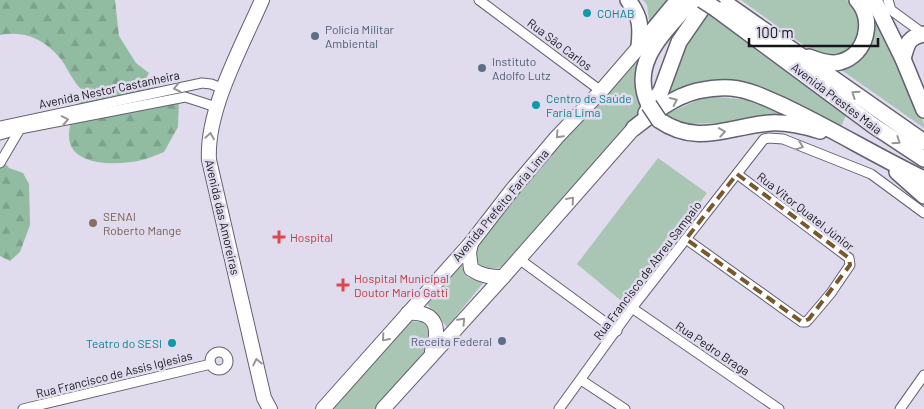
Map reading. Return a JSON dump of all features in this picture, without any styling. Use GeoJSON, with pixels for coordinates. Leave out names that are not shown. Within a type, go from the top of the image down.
{"type":"FeatureCollection","features":[{"type":"Feature","properties":{"kind":"highway"},"geometry":{"type":"LineString","coordinates":[[628,0],[636,11],[640,22],[639,47]]}},
{"type":"Feature","properties":{"kind":"highway"},"geometry":{"type":"LineString","coordinates":[[639,47],[678,0]]}},
{"type":"Feature","properties":{"kind":"highway"},"geometry":{"type":"LineString","coordinates":[[692,0],[657,42],[646,61],[642,86],[649,105],[659,120],[674,129],[686,133],[713,133],[769,123],[787,123],[843,137]]}},
{"type":"Feature","properties":{"kind":"highway","name":"Avenida Prestes Maia"},"geometry":{"type":"LineString","coordinates":[[702,0],[716,2],[797,53],[924,142]]}},
{"type":"Feature","properties":{"kind":"highway"},"geometry":{"type":"LineString","coordinates":[[797,53],[821,62],[834,63],[841,62],[854,55],[862,44],[867,25],[866,16],[857,0]]}},
{"type":"Feature","properties":{"kind":"highway"},"geometry":{"type":"LineString","coordinates":[[874,0],[903,59],[924,110]]}},
{"type":"Feature","properties":{"kind":"highway"},"geometry":{"type":"LineString","coordinates":[[634,128],[653,106],[661,91],[679,42],[716,2]]}},
{"type":"Feature","properties":{"kind":"highway","name":"Avenida Prestes Maia"},"geometry":{"type":"LineString","coordinates":[[716,2],[874,126],[924,159]]}},
{"type":"Feature","properties":{"kind":"highway"},"geometry":{"type":"LineString","coordinates":[[903,59],[906,46],[910,40],[924,34]]}},
{"type":"Feature","properties":{"kind":"highway"},"geometry":{"type":"LineString","coordinates":[[634,128],[659,108],[695,92],[714,88],[731,88],[761,95],[813,120],[882,159],[924,179]]}},
{"type":"Feature","properties":{"kind":"highway"},"geometry":{"type":"LineString","coordinates":[[882,159],[924,196]]}},
{"type":"Feature","properties":{"kind":"main road","name":"Avenida das Amoreiras"},"geometry":{"type":"LineString","coordinates":[[262,0],[224,89],[210,131],[208,146],[209,160],[264,398],[270,409]]}},
{"type":"Feature","properties":{"kind":"main road","name":"Avenida Prefeito Faria Lima"},"geometry":{"type":"LineString","coordinates":[[323,409],[471,243],[512,190],[557,137],[602,91],[639,47]]}},
{"type":"Feature","properties":{"kind":"main road"},"geometry":{"type":"LineString","coordinates":[[383,409],[431,354],[504,277],[634,128]]}},
{"type":"Feature","properties":{"kind":"main road"},"geometry":{"type":"LineString","coordinates":[[471,243],[469,253],[471,269],[480,275],[488,277],[504,277]]}},
{"type":"Feature","properties":{"kind":"main road"},"geometry":{"type":"LineString","coordinates":[[408,313],[416,312],[435,322],[437,330],[436,342],[431,354]]}},
{"type":"Feature","properties":{"kind":"street","name":"Rua São Carlos"},"geometry":{"type":"LineString","coordinates":[[479,0],[602,91]]}},
{"type":"Feature","properties":{"kind":"street"},"geometry":{"type":"LineString","coordinates":[[888,0],[892,10],[924,34]]}},
{"type":"Feature","properties":{"kind":"street","name":"Avenida Nestor Castanheira"},"geometry":{"type":"LineString","coordinates":[[0,126],[202,83],[224,89]]}},
{"type":"Feature","properties":{"kind":"street","name":"Avenida Nestor Castanheira"},"geometry":{"type":"LineString","coordinates":[[0,135],[20,129],[185,97],[218,108]]}},
{"type":"Feature","properties":{"kind":"street"},"geometry":{"type":"LineString","coordinates":[[0,163],[20,129]]}},
{"type":"Feature","properties":{"kind":"street","name":"Rua Francisco de Abreu Sampaio"},"geometry":{"type":"LineString","coordinates":[[559,409],[632,308],[764,139],[783,139],[871,174],[924,212]]}},
{"type":"Feature","properties":{"kind":"street","name":"Rua Vitor Quatel Júnior"},"geometry":{"type":"LineString","coordinates":[[686,239],[799,320],[806,322],[831,293],[850,266],[849,258],[737,174]]}},
{"type":"Feature","properties":{"kind":"street"},"geometry":{"type":"LineString","coordinates":[[519,259],[617,331]]}},
{"type":"Feature","properties":{"kind":"street","name":"Rua Pedro Braga"},"geometry":{"type":"LineString","coordinates":[[632,308],[779,409]]}},
{"type":"Feature","properties":{"kind":"street","name":"Rua Francisco de Assis Iglesias"},"geometry":{"type":"LineString","coordinates":[[23,409],[211,364]]}},
{"type":"Feature","properties":{"kind":"street"},"geometry":{"type":"LineString","coordinates":[[900,409],[924,375]]}},
{"type":"Feature","properties":{"kind":"street"},"geometry":{"type":"LineString","coordinates":[[580,380],[625,409]]}},
{"type":"Feature","properties":{"kind":"highlighted area"},"geometry":{"type":"Polygon","coordinates":[[[737,174],[849,258],[850,265],[809,319],[802,322],[686,239],[737,174]]]}},
{"type":"Feature","properties":{"kind":"green space"},"geometry":{"type":"Polygon","coordinates":[[[0,0],[115,0],[119,36],[136,63],[149,73],[144,82],[169,91],[179,99],[178,127],[164,152],[138,161],[118,163],[95,162],[76,153],[71,145],[69,129],[82,90],[75,83],[54,51],[40,41],[25,35],[0,35],[0,0]]]}},
{"type":"Feature","properties":{"kind":"green space"},"geometry":{"type":"Polygon","coordinates":[[[643,0],[670,0],[650,29],[647,5],[643,0]]]}},
{"type":"Feature","properties":{"kind":"green space"},"geometry":{"type":"Polygon","coordinates":[[[741,0],[847,0],[859,12],[861,23],[856,42],[844,54],[824,55],[802,44],[741,0]]]}},
{"type":"Feature","properties":{"kind":"green space"},"geometry":{"type":"Polygon","coordinates":[[[707,11],[769,55],[846,115],[841,127],[740,82],[664,99],[682,49],[707,11]]]}},
{"type":"Feature","properties":{"kind":"green space"},"geometry":{"type":"Polygon","coordinates":[[[876,19],[924,124],[924,128],[840,69],[857,64],[869,45],[876,19]]]}},
{"type":"Feature","properties":{"kind":"green space"},"geometry":{"type":"Polygon","coordinates":[[[640,57],[635,80],[642,110],[502,267],[483,270],[476,259],[477,242],[561,142],[640,57]]]}},
{"type":"Feature","properties":{"kind":"green space"},"geometry":{"type":"Polygon","coordinates":[[[707,96],[750,100],[790,117],[758,122],[685,124],[664,115],[707,96]]]}},
{"type":"Feature","properties":{"kind":"green space"},"geometry":{"type":"Polygon","coordinates":[[[0,158],[9,168],[23,173],[29,184],[30,225],[20,252],[10,261],[0,256],[0,158]]]}},
{"type":"Feature","properties":{"kind":"green space"},"geometry":{"type":"Polygon","coordinates":[[[658,158],[707,193],[625,304],[577,264],[658,158]]]}},
{"type":"Feature","properties":{"kind":"green space"},"geometry":{"type":"Polygon","coordinates":[[[461,263],[467,277],[484,282],[447,327],[427,304],[461,263]]]}},
{"type":"Feature","properties":{"kind":"green space"},"geometry":{"type":"Polygon","coordinates":[[[420,321],[429,326],[431,334],[427,350],[376,409],[332,409],[409,322],[420,321]]]}},
{"type":"Feature","properties":{"kind":"place","name":"COHAB"},"geometry":{"type":"Point","coordinates":[587,13]}},
{"type":"Feature","properties":{"kind":"place","name":"Polícia Militar Ambiental"},"geometry":{"type":"Point","coordinates":[315,36]}},
{"type":"Feature","properties":{"kind":"place","name":"Instituto Adolfo Lutz"},"geometry":{"type":"Point","coordinates":[482,68]}},
{"type":"Feature","properties":{"kind":"place","name":"Centro de Saúde Faria Lima"},"geometry":{"type":"Point","coordinates":[536,105]}},
{"type":"Feature","properties":{"kind":"place","name":"SENAI Roberto Mange"},"geometry":{"type":"Point","coordinates":[93,223]}},
{"type":"Feature","properties":{"kind":"place","name":"Hospital"},"geometry":{"type":"Point","coordinates":[279,237]}},
{"type":"Feature","properties":{"kind":"place","name":"Hospital Municipal Doutor Mario Gatti"},"geometry":{"type":"Point","coordinates":[343,285]}},
{"type":"Feature","properties":{"kind":"place","name":"Receita Federal"},"geometry":{"type":"Point","coordinates":[502,341]}},
{"type":"Feature","properties":{"kind":"place","name":"Teatro do SESI"},"geometry":{"type":"Point","coordinates":[172,343]}}]}
